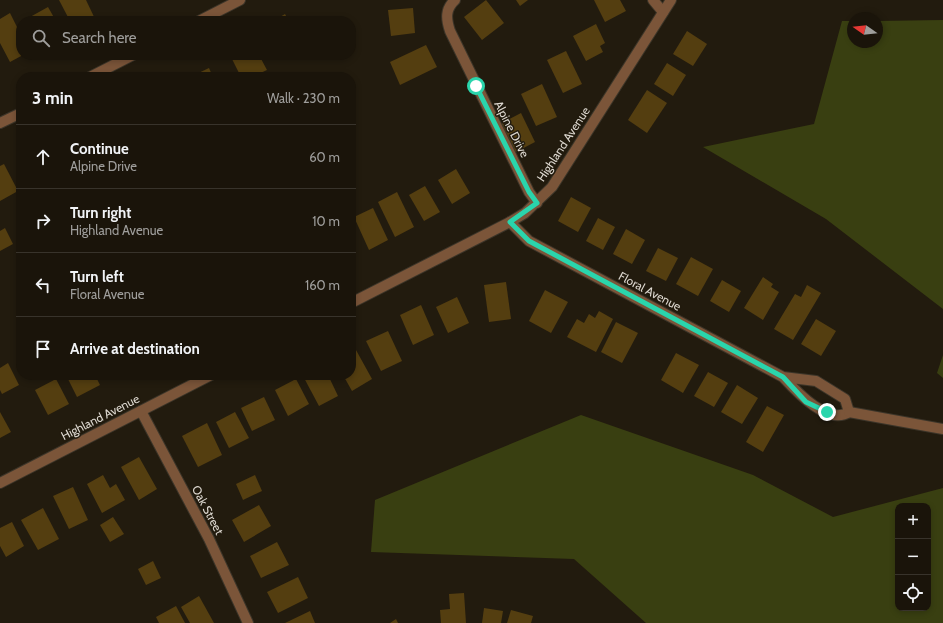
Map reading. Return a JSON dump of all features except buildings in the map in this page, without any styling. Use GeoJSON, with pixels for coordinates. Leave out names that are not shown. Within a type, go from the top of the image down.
{"type":"FeatureCollection","features":[{"type":"Feature","properties":{"kind":"street"},"geometry":{"type":"LineString","coordinates":[[209,16],[240,0]]}},
{"type":"Feature","properties":{"kind":"street","name":"Alpine Drive"},"geometry":{"type":"LineString","coordinates":[[455,0],[449,5],[446,19],[450,31],[529,192],[537,203]]}},
{"type":"Feature","properties":{"kind":"street"},"geometry":{"type":"LineString","coordinates":[[653,0],[663,12]]}},
{"type":"Feature","properties":{"kind":"street","name":"Highland Avenue"},"geometry":{"type":"LineString","coordinates":[[356,300],[510,222],[537,203],[552,187],[671,0]]}},
{"type":"Feature","properties":{"kind":"street"},"geometry":{"type":"LineString","coordinates":[[100,72],[123,60]]}},
{"type":"Feature","properties":{"kind":"street"},"geometry":{"type":"LineString","coordinates":[[0,124],[16,116]]}},
{"type":"Feature","properties":{"kind":"street","name":"Floral Avenue"},"geometry":{"type":"LineString","coordinates":[[510,222],[529,241],[783,377],[806,402],[835,415],[843,415],[849,412],[943,429]]}},
{"type":"Feature","properties":{"kind":"street","name":"Floral Avenue"},"geometry":{"type":"LineString","coordinates":[[783,377],[816,381],[844,399],[849,412]]}},
{"type":"Feature","properties":{"kind":"street","name":"Highland Avenue"},"geometry":{"type":"LineString","coordinates":[[0,483],[201,380]]}},
{"type":"Feature","properties":{"kind":"street","name":"Oak Street"},"geometry":{"type":"LineString","coordinates":[[140,411],[209,540],[248,623]]}},
{"type":"Feature","properties":{"kind":"green space"},"geometry":{"type":"Polygon","coordinates":[[[943,20],[943,309],[826,219],[703,147],[814,124],[842,21],[847,21],[847,48],[883,48],[883,21],[943,20]]]}},
{"type":"Feature","properties":{"kind":"green space"},"geometry":{"type":"Polygon","coordinates":[[[943,355],[943,378],[937,373],[943,355]]]}},
{"type":"Feature","properties":{"kind":"green space"},"geometry":{"type":"Polygon","coordinates":[[[581,415],[753,475],[833,517],[943,488],[943,623],[646,623],[574,559],[371,552],[375,500],[581,415]]]}},
{"type":"Feature","properties":{"kind":"route"},"geometry":{"type":"LineString","coordinates":[[476,86],[529,192],[537,203],[525,213],[510,222],[529,241],[783,377],[806,402],[827,412]]}}]}
